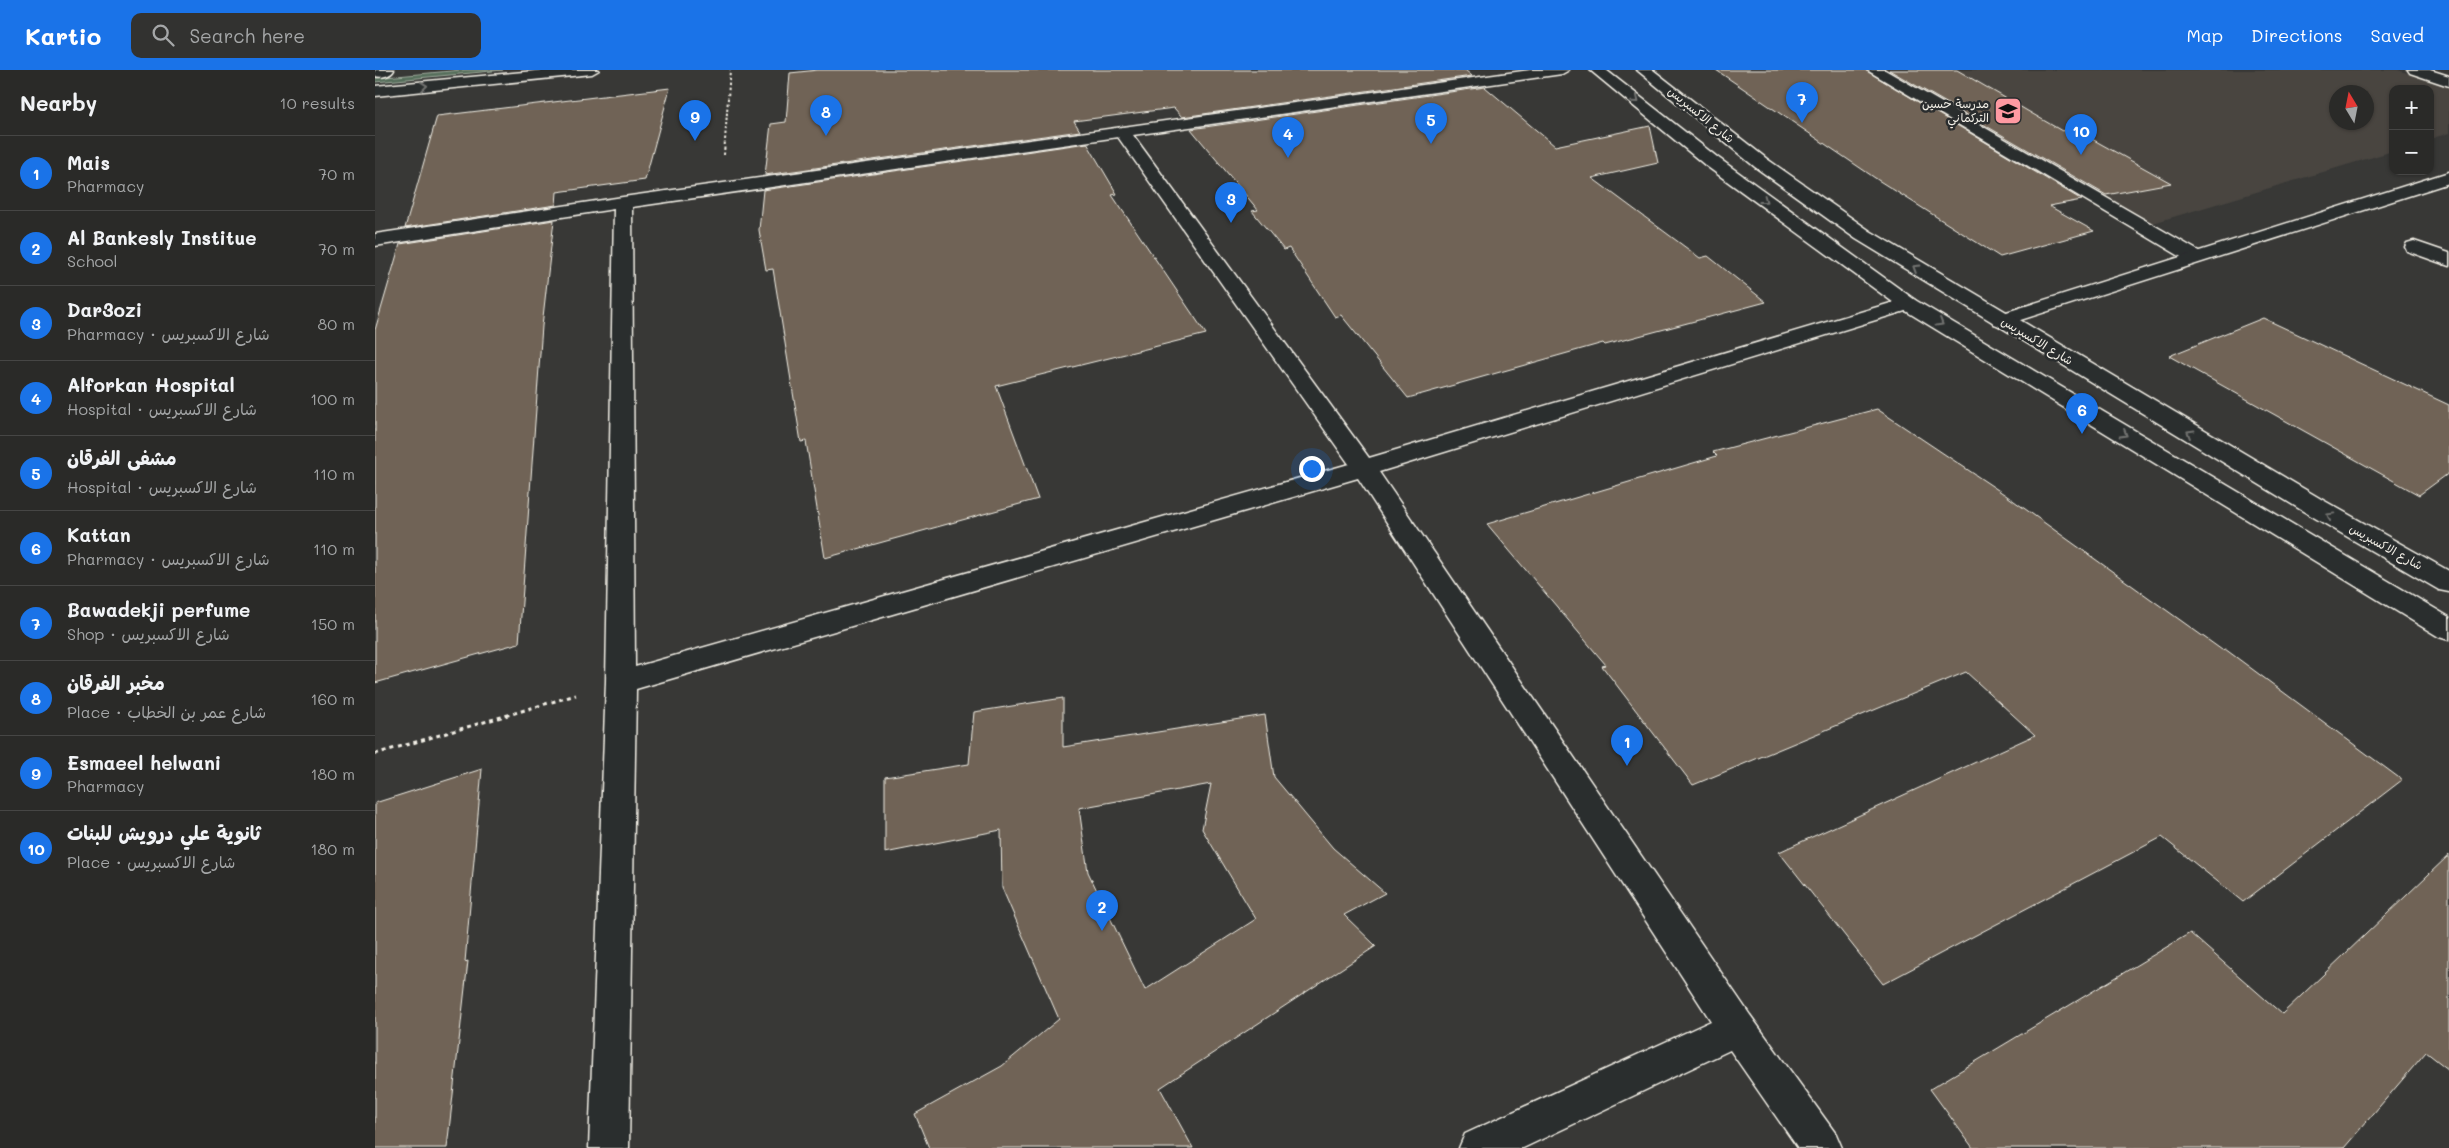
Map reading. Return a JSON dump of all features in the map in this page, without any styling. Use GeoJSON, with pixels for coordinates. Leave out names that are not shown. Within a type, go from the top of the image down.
{"type":"FeatureCollection","features":[{"type":"Feature","properties":{"kind":"street"},"geometry":{"type":"LineString","coordinates":[[375,91],[592,70]]}},
{"type":"Feature","properties":{"kind":"street"},"geometry":{"type":"LineString","coordinates":[[375,240],[623,202],[1562,70]]}},
{"type":"Feature","properties":{"kind":"street"},"geometry":{"type":"LineString","coordinates":[[1597,70],[1711,161],[1908,304],[2449,630]]}},
{"type":"Feature","properties":{"kind":"street","name":"شارع الاكسبريس"},"geometry":{"type":"LineString","coordinates":[[1644,70],[1761,163],[1855,230],[2001,320],[2312,506],[2449,583]]}},
{"type":"Feature","properties":{"kind":"street"},"geometry":{"type":"LineString","coordinates":[[1873,70],[2195,257]]}},
{"type":"Feature","properties":{"kind":"street"},"geometry":{"type":"LineString","coordinates":[[2415,70],[2449,82]]}},
{"type":"Feature","properties":{"kind":"street"},"geometry":{"type":"LineString","coordinates":[[1123,132],[1364,468],[1737,1028],[1822,1148]]}},
{"type":"Feature","properties":{"kind":"street"},"geometry":{"type":"LineString","coordinates":[[2001,320],[2449,177]]}},
{"type":"Feature","properties":{"kind":"street"},"geometry":{"type":"LineString","coordinates":[[609,1148],[621,682],[623,202]]}},
{"type":"Feature","properties":{"kind":"street"},"geometry":{"type":"LineString","coordinates":[[2414,246],[2449,260]]}},
{"type":"Feature","properties":{"kind":"street"},"geometry":{"type":"LineString","coordinates":[[621,682],[1364,468],[1908,304]]}},
{"type":"Feature","properties":{"kind":"street"},"geometry":{"type":"LineString","coordinates":[[1479,1148],[1737,1028]]}},
{"type":"Feature","properties":{"kind":"path"},"geometry":{"type":"LineString","coordinates":[[721,188],[730,70]]}},
{"type":"Feature","properties":{"kind":"path"},"geometry":{"type":"LineString","coordinates":[[375,754],[621,682]]}},
{"type":"Feature","properties":{"kind":"shaded area"},"geometry":{"type":"Polygon","coordinates":[[[1870,70],[2398,70],[2449,87],[2449,133],[2434,138],[2434,85],[2389,85],[2389,152],[2143,226],[1870,70]]]}},
{"type":"Feature","properties":{"kind":"green space"},"geometry":{"type":"Polygon","coordinates":[[[462,70],[503,70],[375,82],[375,78],[462,70]]]}},
{"type":"Feature","properties":{"kind":"building"},"geometry":{"type":"Polygon","coordinates":[[[818,70],[1465,70],[1472,76],[1182,117],[1174,108],[1074,121],[1080,131],[765,175],[771,124],[786,122],[790,73],[818,70]]]}},
{"type":"Feature","properties":{"kind":"building"},"geometry":{"type":"Polygon","coordinates":[[[1716,70],[1865,70],[2082,200],[2049,206],[2094,231],[2000,257],[1878,180],[1716,70]]]}},
{"type":"Feature","properties":{"kind":"building"},"geometry":{"type":"Polygon","coordinates":[[[1889,70],[1957,70],[2062,131],[2074,129],[2171,183],[2106,195],[1889,70]]]}},
{"type":"Feature","properties":{"kind":"building"},"geometry":{"type":"Polygon","coordinates":[[[1485,87],[1555,146],[1650,126],[1658,163],[1592,178],[1700,258],[1708,256],[1766,302],[1605,345],[1603,343],[1408,398],[1341,315],[1335,317],[1289,248],[1284,250],[1252,211],[1258,210],[1191,129],[1485,87]]]}},
{"type":"Feature","properties":{"kind":"building"},"geometry":{"type":"Polygon","coordinates":[[[670,88],[645,180],[557,192],[556,205],[405,228],[437,116],[670,88]]]}},
{"type":"Feature","properties":{"kind":"building"},"geometry":{"type":"Polygon","coordinates":[[[1087,143],[1117,194],[1112,195],[1206,334],[996,386],[1038,499],[825,558],[806,441],[801,442],[773,269],[766,270],[759,230],[763,190],[1087,143]]]}},
{"type":"Feature","properties":{"kind":"building"},"geometry":{"type":"Polygon","coordinates":[[[554,220],[542,326],[519,643],[375,683],[375,330],[400,244],[554,220]]]}},
{"type":"Feature","properties":{"kind":"building"},"geometry":{"type":"Polygon","coordinates":[[[2263,318],[2449,405],[2449,473],[2419,495],[2169,356],[2263,318]]]}},
{"type":"Feature","properties":{"kind":"building"},"geometry":{"type":"Polygon","coordinates":[[[1877,409],[2007,496],[2222,650],[2225,649],[2402,780],[2243,902],[2162,837],[1883,984],[1779,852],[2035,735],[1966,672],[1693,785],[1602,666],[1606,665],[1487,524],[1717,456],[1713,452],[1877,409]]]}},
{"type":"Feature","properties":{"kind":"building"},"geometry":{"type":"Polygon","coordinates":[[[1063,698],[1063,747],[1265,715],[1274,777],[1333,848],[1385,893],[1344,915],[1376,946],[1160,1088],[1193,1148],[929,1148],[915,1114],[1002,1066],[1059,1019],[1002,888],[1001,830],[885,853],[885,777],[969,764],[974,712],[1063,698]],[[1211,784],[1079,808],[1088,872],[1145,990],[1256,919],[1202,829],[1211,784]]]}},
{"type":"Feature","properties":{"kind":"building"},"geometry":{"type":"Polygon","coordinates":[[[482,769],[465,962],[468,961],[447,1148],[375,1148],[375,803],[482,769]]]}},
{"type":"Feature","properties":{"kind":"building"},"geometry":{"type":"Polygon","coordinates":[[[2449,855],[2449,1070],[2426,1052],[2344,1148],[1973,1148],[1930,1089],[2190,933],[2282,1014],[2449,855]]]}},
{"type":"Feature","properties":{"kind":"place","name":"مدرسة حسين التركماني"},"geometry":{"type":"Point","coordinates":[2008,111]}},
{"type":"Feature","properties":{"kind":"place","name":"Bawadekji perfume"},"geometry":{"type":"Point","coordinates":[1802,123]}},
{"type":"Feature","properties":{"kind":"place","name":"مخبر الفرقان"},"geometry":{"type":"Point","coordinates":[826,136]}},
{"type":"Feature","properties":{"kind":"place","name":"Esmaeel helwani"},"geometry":{"type":"Point","coordinates":[695,141]}},
{"type":"Feature","properties":{"kind":"place","name":"مشفى الفرقان"},"geometry":{"type":"Point","coordinates":[1431,144]}},
{"type":"Feature","properties":{"kind":"place","name":"ثانوية علي درويش للبنات"},"geometry":{"type":"Point","coordinates":[2081,155]}},
{"type":"Feature","properties":{"kind":"place","name":"Alforkan Hospital"},"geometry":{"type":"Point","coordinates":[1288,158]}},
{"type":"Feature","properties":{"kind":"place","name":"Dar3ozi"},"geometry":{"type":"Point","coordinates":[1231,223]}},
{"type":"Feature","properties":{"kind":"place","name":"Kattan"},"geometry":{"type":"Point","coordinates":[2082,434]}},
{"type":"Feature","properties":{"kind":"place","name":"Mais"},"geometry":{"type":"Point","coordinates":[1627,766]}},
{"type":"Feature","properties":{"kind":"place","name":"Al Bankesly Institue"},"geometry":{"type":"Point","coordinates":[1102,931]}}]}
